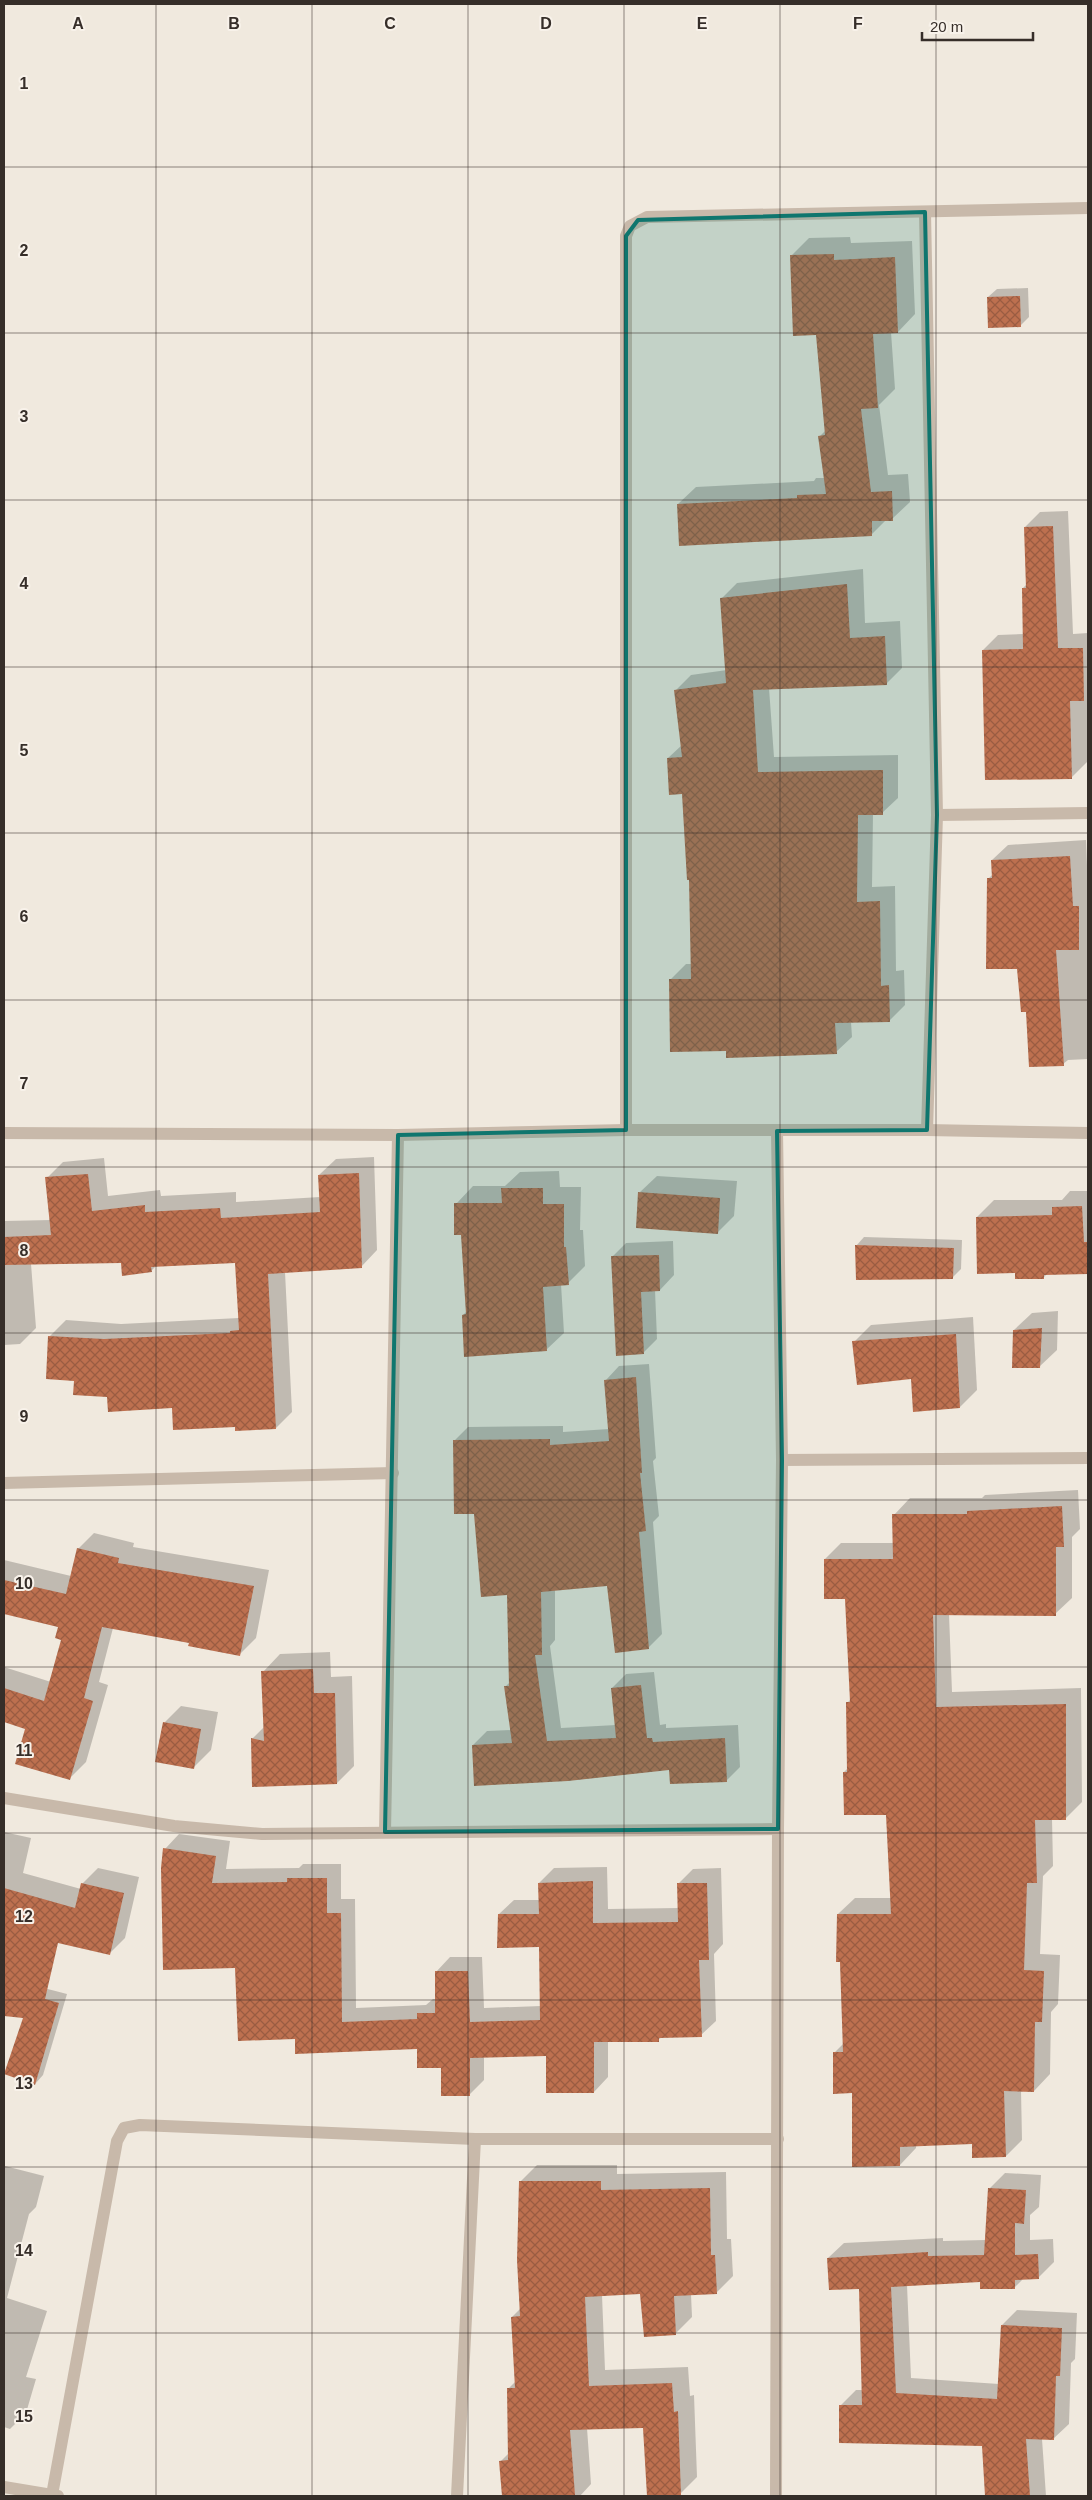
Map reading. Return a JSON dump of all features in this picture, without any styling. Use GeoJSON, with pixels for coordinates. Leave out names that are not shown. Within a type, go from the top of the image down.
{"type":"FeatureCollection","features":[{"type":"Feature","properties":{"kind":"street"},"geometry":{"type":"LineString","coordinates":[[626,1130],[626,236],[630,226],[647,217],[1088,208]]}},
{"type":"Feature","properties":{"kind":"street"},"geometry":{"type":"LineString","coordinates":[[926,212],[937,815],[927,1130]]}},
{"type":"Feature","properties":{"kind":"street"},"geometry":{"type":"LineString","coordinates":[[937,815],[1088,813]]}},
{"type":"Feature","properties":{"kind":"street"},"geometry":{"type":"LineString","coordinates":[[4,1132],[398,1136],[626,1130],[927,1130],[1088,1133]]}},
{"type":"Feature","properties":{"kind":"street"},"geometry":{"type":"LineString","coordinates":[[776,2496],[778,1829],[782,1460],[777,1131]]}},
{"type":"Feature","properties":{"kind":"street"},"geometry":{"type":"LineString","coordinates":[[385,1832],[398,1136]]}},
{"type":"Feature","properties":{"kind":"street"},"geometry":{"type":"LineString","coordinates":[[782,1460],[1088,1458]]}},
{"type":"Feature","properties":{"kind":"street"},"geometry":{"type":"LineString","coordinates":[[4,1484],[393,1473]]}},
{"type":"Feature","properties":{"kind":"street"},"geometry":{"type":"LineString","coordinates":[[4,1798],[218,1831],[291,1834],[778,1829]]}},
{"type":"Feature","properties":{"kind":"street"},"geometry":{"type":"LineString","coordinates":[[4,2486],[55,2496],[116,2141],[124,2128],[140,2125],[475,2139],[778,2139]]}},
{"type":"Feature","properties":{"kind":"street"},"geometry":{"type":"LineString","coordinates":[[457,2496],[475,2139]]}},
{"type":"Feature","properties":{"kind":"highlighted area"},"geometry":{"type":"Polygon","coordinates":[[[925,212],[937,815],[927,1130],[777,1131],[782,1460],[778,1829],[385,1832],[398,1135],[626,1130],[626,236],[638,220],[925,212]]]}},
{"type":"Feature","properties":{"kind":"building"},"geometry":{"type":"Polygon","coordinates":[[[834,254],[834,260],[895,257],[898,333],[873,334],[878,408],[861,409],[871,492],[892,491],[893,521],[872,521],[872,536],[679,546],[677,504],[797,498],[797,495],[826,494],[818,436],[825,435],[816,335],[793,336],[790,255],[834,254]]]}},
{"type":"Feature","properties":{"kind":"building"},"geometry":{"type":"Polygon","coordinates":[[[1020,296],[1021,327],[988,328],[987,297],[1020,296]]]}},
{"type":"Feature","properties":{"kind":"building"},"geometry":{"type":"Polygon","coordinates":[[[1053,526],[1058,648],[1083,648],[1084,701],[1070,701],[1072,779],[985,780],[982,650],[1023,649],[1022,588],[1026,588],[1024,527],[1053,526]]]}},
{"type":"Feature","properties":{"kind":"building"},"geometry":{"type":"Polygon","coordinates":[[[847,584],[850,638],[885,636],[887,685],[753,690],[758,772],[883,770],[883,815],[858,815],[857,902],[880,901],[881,986],[889,985],[890,1022],[835,1023],[837,1054],[726,1058],[726,1051],[670,1052],[669,979],[691,979],[689,880],[687,880],[682,794],[669,795],[667,758],[682,757],[674,690],[726,683],[720,598],[847,584]]]}},
{"type":"Feature","properties":{"kind":"building"},"geometry":{"type":"Polygon","coordinates":[[[1070,856],[1073,906],[1079,906],[1079,950],[1056,950],[1064,1066],[1029,1067],[1026,1012],[1021,1012],[1017,969],[986,969],[987,878],[992,878],[991,860],[1070,856]]]}},
{"type":"Feature","properties":{"kind":"building"},"geometry":{"type":"Polygon","coordinates":[[[359,1173],[362,1268],[268,1274],[276,1429],[235,1431],[235,1427],[173,1430],[172,1408],[108,1412],[107,1397],[73,1395],[74,1381],[46,1379],[48,1336],[104,1339],[230,1333],[230,1331],[239,1330],[235,1263],[151,1267],[152,1272],[122,1276],[121,1263],[4,1265],[4,1237],[51,1235],[45,1177],[88,1174],[92,1211],[145,1205],[145,1212],[220,1208],[221,1218],[320,1212],[318,1175],[359,1173]]]}},
{"type":"Feature","properties":{"kind":"building"},"geometry":{"type":"Polygon","coordinates":[[[501,1188],[543,1188],[543,1204],[564,1204],[564,1247],[566,1247],[569,1285],[543,1287],[547,1351],[464,1357],[462,1315],[466,1314],[461,1235],[454,1235],[454,1203],[502,1203],[501,1188]]]}},
{"type":"Feature","properties":{"kind":"building"},"geometry":{"type":"Polygon","coordinates":[[[638,1192],[720,1198],[718,1234],[636,1228],[638,1192]]]}},
{"type":"Feature","properties":{"kind":"building"},"geometry":{"type":"Polygon","coordinates":[[[1082,1206],[1084,1242],[1088,1242],[1088,1274],[1044,1275],[1044,1279],[1015,1279],[1015,1273],[977,1274],[976,1217],[1052,1215],[1052,1207],[1082,1206]]]}},
{"type":"Feature","properties":{"kind":"building"},"geometry":{"type":"Polygon","coordinates":[[[855,1245],[954,1248],[953,1279],[856,1280],[855,1245]]]}},
{"type":"Feature","properties":{"kind":"building"},"geometry":{"type":"Polygon","coordinates":[[[659,1255],[660,1291],[641,1292],[644,1354],[616,1356],[611,1256],[659,1255]]]}},
{"type":"Feature","properties":{"kind":"building"},"geometry":{"type":"Polygon","coordinates":[[[1042,1328],[1040,1368],[1012,1368],[1013,1330],[1042,1328]]]}},
{"type":"Feature","properties":{"kind":"building"},"geometry":{"type":"Polygon","coordinates":[[[956,1334],[960,1408],[913,1412],[911,1379],[857,1385],[852,1341],[956,1334]]]}},
{"type":"Feature","properties":{"kind":"building"},"geometry":{"type":"Polygon","coordinates":[[[636,1377],[642,1473],[640,1473],[646,1531],[639,1532],[649,1649],[615,1653],[607,1586],[541,1592],[542,1655],[535,1655],[547,1741],[616,1738],[611,1688],[641,1685],[647,1738],[652,1738],[653,1742],[725,1738],[727,1782],[670,1784],[669,1770],[568,1781],[474,1786],[472,1745],[512,1743],[504,1686],[509,1686],[507,1595],[481,1597],[474,1514],[454,1514],[453,1440],[550,1439],[550,1445],[609,1441],[604,1380],[636,1377]]]}},
{"type":"Feature","properties":{"kind":"building"},"geometry":{"type":"Polygon","coordinates":[[[1062,1506],[1064,1547],[1056,1547],[1056,1616],[933,1615],[936,1707],[1066,1704],[1066,1820],[1035,1820],[1037,1883],[1027,1883],[1024,1970],[1044,1971],[1042,2022],[1035,2022],[1034,2092],[1004,2091],[1006,2157],[972,2158],[972,2144],[900,2147],[900,2166],[852,2167],[852,2093],[833,2094],[833,2052],[843,2052],[840,1962],[836,1962],[837,1914],[891,1914],[886,1815],[844,1815],[843,1772],[847,1772],[846,1702],[850,1702],[845,1599],[824,1599],[824,1559],[893,1559],[892,1514],[967,1514],[967,1511],[1062,1506]]]}},
{"type":"Feature","properties":{"kind":"building"},"geometry":{"type":"Polygon","coordinates":[[[77,1548],[119,1558],[118,1563],[254,1586],[240,1656],[188,1646],[189,1643],[102,1627],[84,1698],[93,1701],[70,1780],[15,1764],[25,1729],[4,1722],[4,1688],[44,1701],[61,1640],[55,1638],[58,1627],[4,1614],[4,1580],[66,1594],[77,1548]]]}},
{"type":"Feature","properties":{"kind":"building"},"geometry":{"type":"Polygon","coordinates":[[[313,1669],[314,1693],[335,1693],[337,1784],[252,1787],[251,1738],[264,1741],[261,1671],[313,1669]]]}},
{"type":"Feature","properties":{"kind":"building"},"geometry":{"type":"Polygon","coordinates":[[[163,1722],[201,1729],[194,1769],[155,1762],[163,1722]]]}},
{"type":"Feature","properties":{"kind":"building"},"geometry":{"type":"Polygon","coordinates":[[[163,1848],[216,1856],[212,1883],[287,1882],[287,1878],[327,1878],[327,1913],[341,1913],[342,2022],[417,2019],[417,2013],[435,2013],[435,1971],[468,1971],[470,2022],[540,2020],[539,1947],[497,1948],[498,1914],[539,1914],[538,1883],[593,1881],[593,1923],[678,1922],[677,1883],[707,1883],[709,1960],[699,1960],[702,2037],[659,2038],[659,2042],[594,2042],[594,2093],[546,2093],[546,2056],[470,2058],[470,2096],[441,2096],[441,2068],[417,2068],[417,2049],[295,2054],[295,2039],[238,2041],[235,1968],[163,1970],[161,1868],[163,1848]]]}},
{"type":"Feature","properties":{"kind":"building"},"geometry":{"type":"Polygon","coordinates":[[[81,1883],[124,1893],[110,1955],[58,1943],[45,1999],[59,2003],[35,2085],[4,2074],[23,2018],[4,2016],[4,1888],[75,1908],[81,1883]]]}},
{"type":"Feature","properties":{"kind":"building"},"geometry":{"type":"Polygon","coordinates":[[[519,2181],[601,2181],[601,2190],[710,2188],[711,2255],[715,2255],[717,2294],[674,2296],[676,2335],[644,2337],[640,2294],[585,2297],[589,2386],[672,2383],[674,2412],[678,2411],[681,2495],[647,2496],[643,2428],[570,2430],[575,2495],[502,2496],[499,2461],[508,2460],[507,2388],[515,2388],[511,2317],[520,2316],[517,2260],[519,2181]]]}},
{"type":"Feature","properties":{"kind":"building"},"geometry":{"type":"Polygon","coordinates":[[[988,2188],[1026,2190],[1024,2224],[1015,2223],[1015,2255],[1038,2254],[1039,2279],[1015,2280],[1015,2289],[980,2289],[980,2282],[891,2287],[896,2393],[997,2399],[1001,2325],[1062,2328],[1060,2376],[1056,2376],[1054,2440],[1026,2439],[1030,2496],[985,2496],[982,2446],[839,2443],[839,2405],[862,2405],[859,2289],[829,2290],[827,2258],[928,2252],[928,2256],[984,2255],[988,2188]]]}}]}
